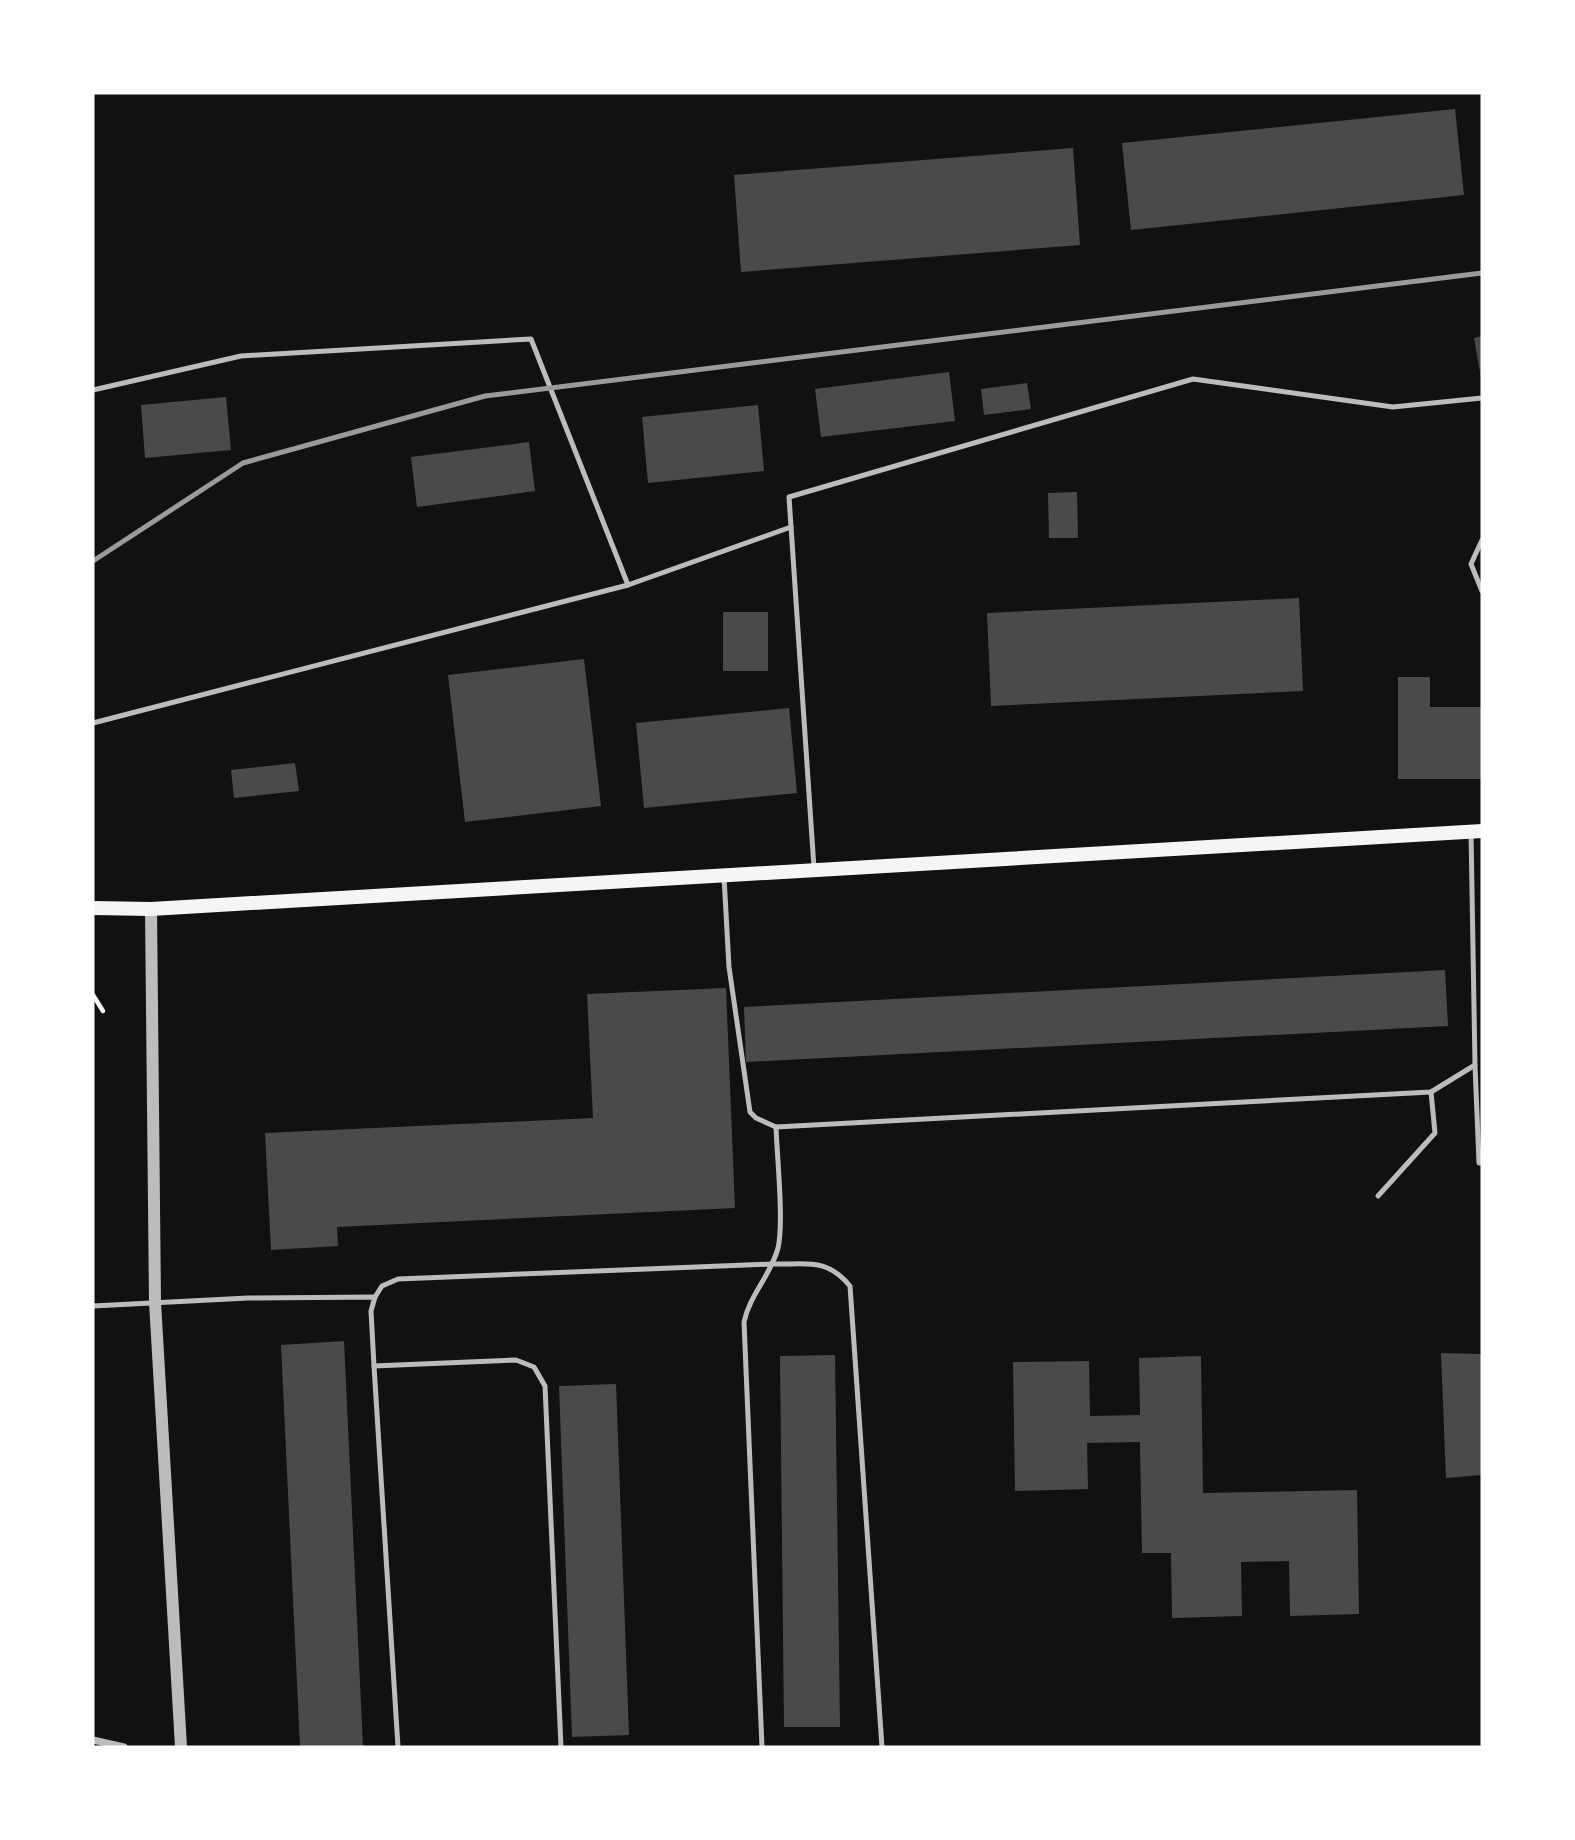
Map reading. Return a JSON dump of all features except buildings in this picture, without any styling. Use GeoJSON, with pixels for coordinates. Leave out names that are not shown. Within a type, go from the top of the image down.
{"type":"FeatureCollection","features":[{"type":"Feature","properties":{"kind":"main road"},"geometry":{"type":"LineString","coordinates":[[93,908],[151,909],[814,868],[1476,832]]}},
{"type":"Feature","properties":{"kind":"street"},"geometry":{"type":"LineString","coordinates":[[151,909],[155,1302],[181,1747]]}},
{"type":"Feature","properties":{"kind":"street"},"geometry":{"type":"LineString","coordinates":[[93,1740],[124,1747]]}},
{"type":"Feature","properties":{"kind":"lane"},"geometry":{"type":"LineString","coordinates":[[93,390],[241,356],[531,339],[628,585]]}},
{"type":"Feature","properties":{"kind":"lane"},"geometry":{"type":"LineString","coordinates":[[814,868],[789,497],[1193,379],[1393,407],[1482,398]]}},
{"type":"Feature","properties":{"kind":"lane"},"geometry":{"type":"LineString","coordinates":[[93,723],[628,585],[791,527]]}},
{"type":"Feature","properties":{"kind":"lane"},"geometry":{"type":"LineString","coordinates":[[1482,540],[1471,564],[1482,591]]}},
{"type":"Feature","properties":{"kind":"lane"},"geometry":{"type":"LineString","coordinates":[[1476,832],[1475,1065],[1479,1163],[1482,1163]]}},
{"type":"Feature","properties":{"kind":"lane"},"geometry":{"type":"LineString","coordinates":[[724,874],[729,967],[750,1112],[756,1118],[776,1127],[1432,1092],[1475,1065]]}},
{"type":"Feature","properties":{"kind":"lane"},"geometry":{"type":"LineString","coordinates":[[1378,1196],[1435,1133],[1432,1092]]}},
{"type":"Feature","properties":{"kind":"lane"},"geometry":{"type":"LineString","coordinates":[[762,1747],[744,1322],[747,1305],[772,1264],[779,1245],[776,1127]]}},
{"type":"Feature","properties":{"kind":"lane"},"geometry":{"type":"LineString","coordinates":[[398,1747],[371,1311],[382,1286],[398,1279],[772,1264],[828,1265],[850,1286],[882,1747]]}},
{"type":"Feature","properties":{"kind":"lane"},"geometry":{"type":"LineString","coordinates":[[93,1306],[375,1297]]}},
{"type":"Feature","properties":{"kind":"lane"},"geometry":{"type":"LineString","coordinates":[[374,1366],[516,1360],[534,1367],[545,1386],[561,1747]]}},
{"type":"Feature","properties":{"kind":"path"},"geometry":{"type":"LineString","coordinates":[[93,995],[103,1011]]}},
{"type":"Feature","properties":{"kind":"railway"},"geometry":{"type":"LineString","coordinates":[[93,561],[243,463],[485,396],[1482,273]]}}]}
